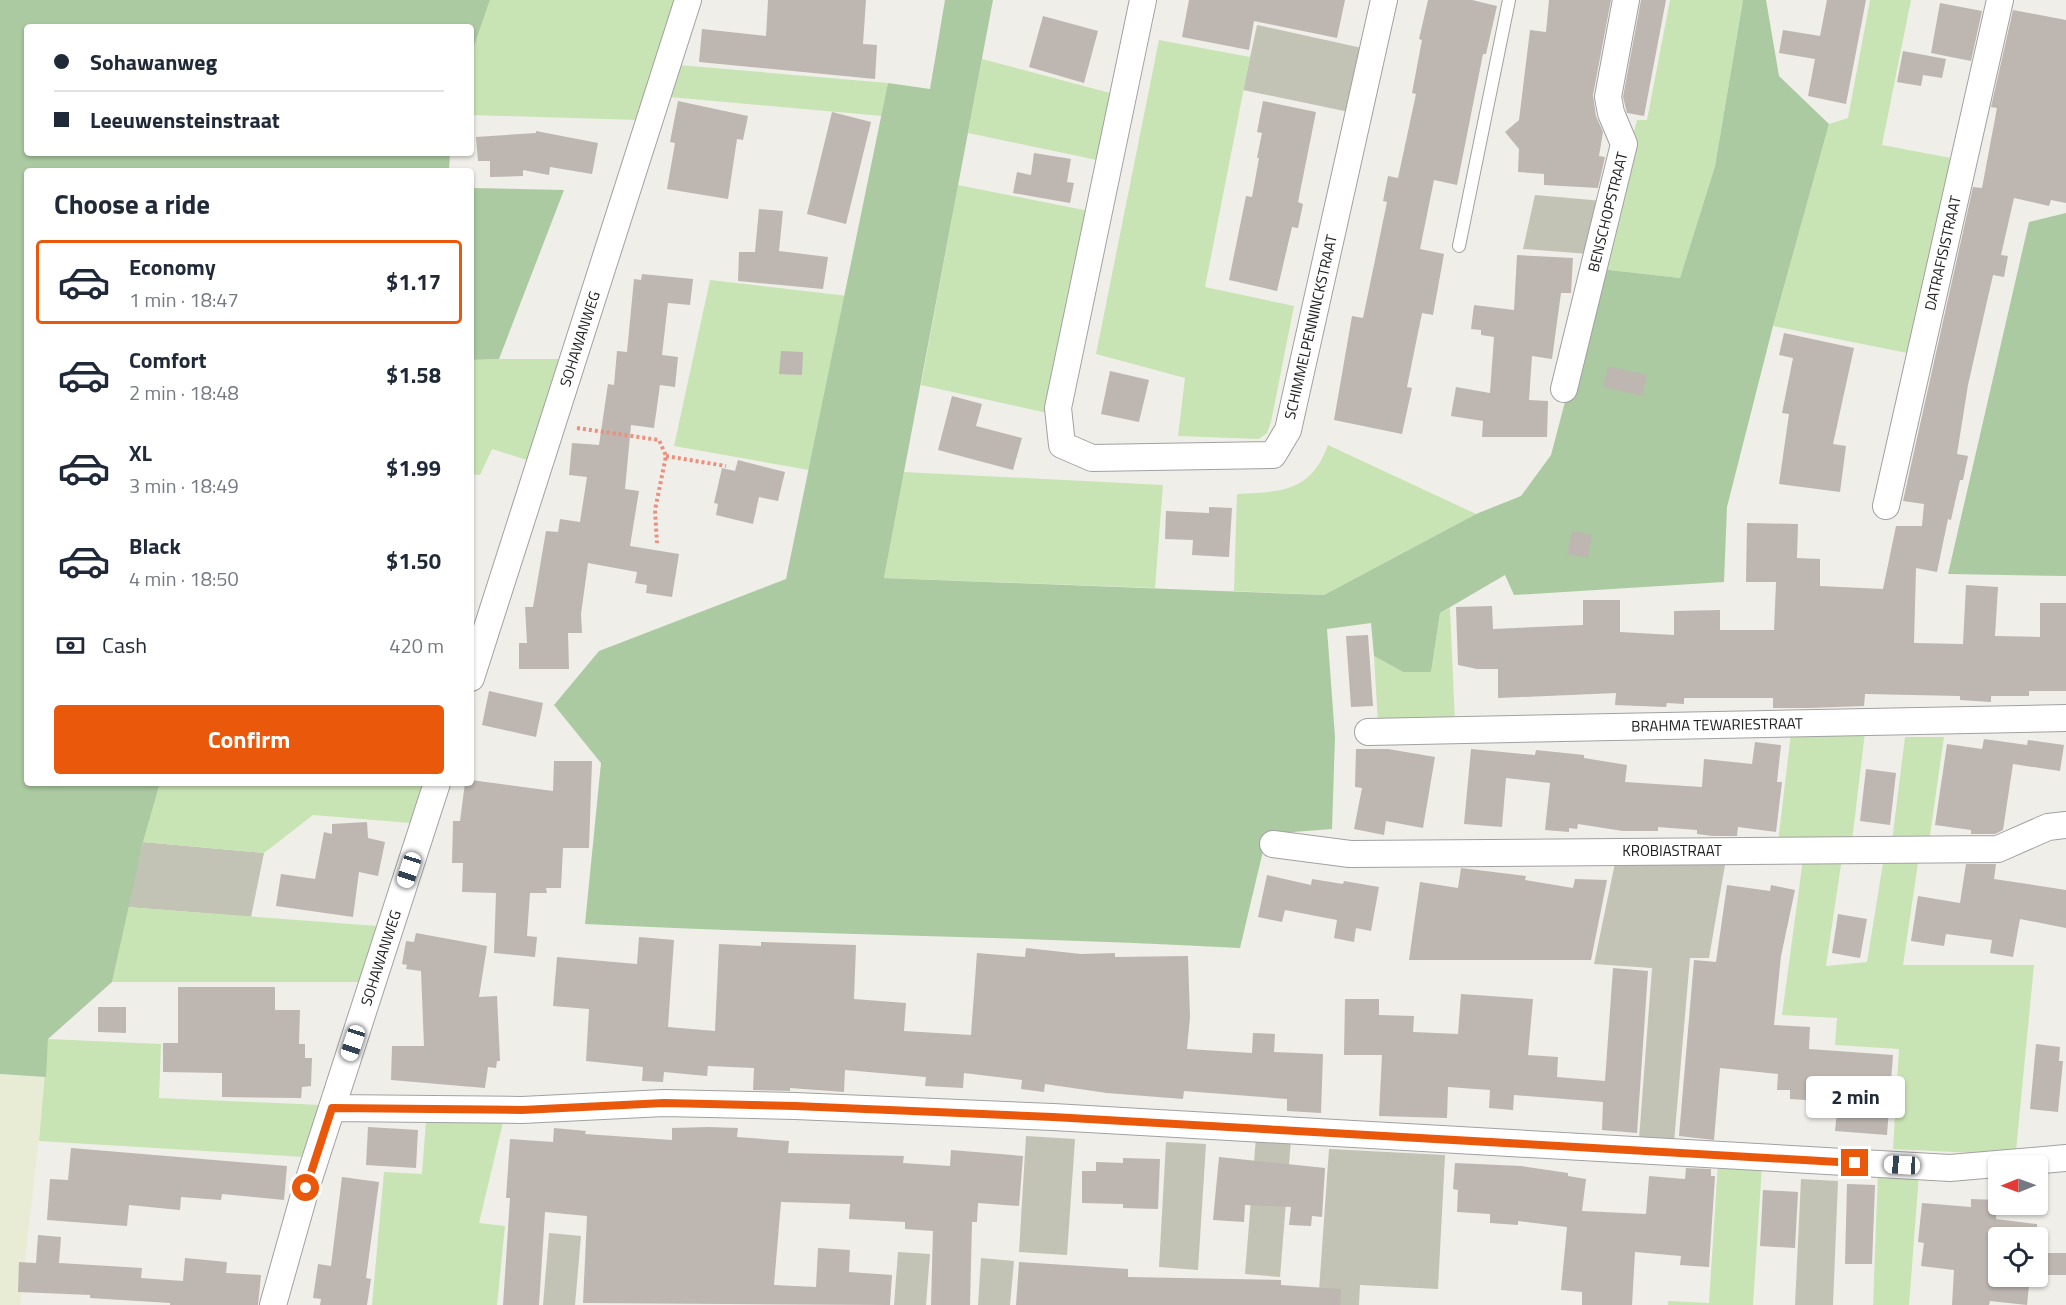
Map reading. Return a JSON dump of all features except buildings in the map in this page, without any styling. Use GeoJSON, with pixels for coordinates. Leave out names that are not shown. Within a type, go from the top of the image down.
{"type":"FeatureCollection","features":[{"type":"Feature","properties":{"kind":"street","name":"SOHAWANWEG"},"geometry":{"type":"LineString","coordinates":[[474,669],[688,0]]}},
{"type":"Feature","properties":{"kind":"street","name":"SCHIMMELPENNINCKSTRAAT"},"geometry":{"type":"LineString","coordinates":[[1143,0],[1058,408],[1062,445],[1092,458],[1273,455],[1287,430],[1384,0]]}},
{"type":"Feature","properties":{"kind":"street","name":"BENSCHOPSTRAAT"},"geometry":{"type":"LineString","coordinates":[[1564,389],[1624,144],[1611,113],[1608,97],[1626,0]]}},
{"type":"Feature","properties":{"kind":"street","name":"DATRAFISISTRAAT"},"geometry":{"type":"LineString","coordinates":[[1886,506],[2000,0]]}},
{"type":"Feature","properties":{"kind":"street","name":"BRAHMA TEWARIESTRAAT"},"geometry":{"type":"LineString","coordinates":[[1368,732],[2066,718]]}},
{"type":"Feature","properties":{"kind":"street","name":"SOHAWANWEG"},"geometry":{"type":"LineString","coordinates":[[273,1305],[306,1188],[436,786]]}},
{"type":"Feature","properties":{"kind":"street","name":"KROBIASTRAAT"},"geometry":{"type":"LineString","coordinates":[[1273,844],[1350,854],[1998,849],[2048,827],[2066,825]]}},
{"type":"Feature","properties":{"kind":"street"},"geometry":{"type":"LineString","coordinates":[[332,1108],[522,1110],[664,1103],[795,1106],[1065,1118],[1950,1168],[2066,1158]]}},
{"type":"Feature","properties":{"kind":"lane"},"geometry":{"type":"LineString","coordinates":[[1459,246],[1509,0]]}},
{"type":"Feature","properties":{"kind":"path"},"geometry":{"type":"LineString","coordinates":[[553,424],[658,441],[666,456],[655,510],[657,543]]}},
{"type":"Feature","properties":{"kind":"path"},"geometry":{"type":"LineString","coordinates":[[666,456],[726,466]]}},
{"type":"Feature","properties":{"kind":"shaded area"},"geometry":{"type":"Polygon","coordinates":[[[1257,25],[1362,48],[1349,112],[1243,90],[1257,25]]]}},
{"type":"Feature","properties":{"kind":"shaded area"},"geometry":{"type":"Polygon","coordinates":[[[1535,195],[1603,201],[1589,254],[1523,249],[1535,195]]]}},
{"type":"Feature","properties":{"kind":"shaded area"},"geometry":{"type":"Polygon","coordinates":[[[143,842],[264,853],[251,917],[127,907],[143,842]]]}},
{"type":"Feature","properties":{"kind":"shaded area"},"geometry":{"type":"Polygon","coordinates":[[[1616,858],[1726,859],[1709,958],[1690,958],[1674,1142],[1639,1139],[1652,968],[1594,964],[1616,858]]]}},
{"type":"Feature","properties":{"kind":"shaded area"},"geometry":{"type":"Polygon","coordinates":[[[0,1074],[46,1077],[20,1305],[0,1305],[0,1074]]]}},
{"type":"Feature","properties":{"kind":"shaded area"},"geometry":{"type":"Polygon","coordinates":[[[1026,1136],[1075,1139],[1067,1255],[1019,1252],[1026,1136]]]}},
{"type":"Feature","properties":{"kind":"shaded area"},"geometry":{"type":"Polygon","coordinates":[[[1256,1137],[1291,1140],[1280,1277],[1245,1274],[1256,1137]]]}},
{"type":"Feature","properties":{"kind":"shaded area"},"geometry":{"type":"Polygon","coordinates":[[[1166,1142],[1206,1144],[1198,1270],[1159,1267],[1166,1142]]]}},
{"type":"Feature","properties":{"kind":"shaded area"},"geometry":{"type":"Polygon","coordinates":[[[1329,1149],[1445,1155],[1438,1289],[1360,1285],[1359,1305],[1318,1305],[1329,1149]]]}},
{"type":"Feature","properties":{"kind":"shaded area"},"geometry":{"type":"Polygon","coordinates":[[[1801,1179],[1838,1181],[1833,1305],[1795,1305],[1801,1179]]]}},
{"type":"Feature","properties":{"kind":"shaded area"},"geometry":{"type":"Polygon","coordinates":[[[549,1233],[581,1236],[575,1305],[543,1305],[549,1233]]]}},
{"type":"Feature","properties":{"kind":"shaded area"},"geometry":{"type":"Polygon","coordinates":[[[898,1252],[930,1254],[926,1305],[894,1305],[898,1252]]]}},
{"type":"Feature","properties":{"kind":"shaded area"},"geometry":{"type":"Polygon","coordinates":[[[981,1258],[1014,1261],[1010,1305],[978,1305],[981,1258]]]}},
{"type":"Feature","properties":{"kind":"green space"},"geometry":{"type":"Polygon","coordinates":[[[0,0],[490,0],[474,46],[474,24],[24,24],[24,156],[450,156],[449,168],[24,168],[24,786],[159,786],[143,842],[112,982],[48,1039],[46,1077],[0,1074],[0,0]]]}},
{"type":"Feature","properties":{"kind":"green space"},"geometry":{"type":"Polygon","coordinates":[[[490,0],[675,0],[639,120],[474,115],[474,46],[490,0]]]}},
{"type":"Feature","properties":{"kind":"green space"},"geometry":{"type":"Polygon","coordinates":[[[945,0],[993,0],[884,578],[1324,595],[1476,514],[1521,496],[1551,455],[1600,269],[1680,278],[1715,166],[1743,0],[1766,0],[1779,76],[1829,124],[1773,326],[1727,507],[1724,582],[1514,595],[1505,575],[1440,613],[1431,672],[1403,672],[1374,656],[1371,623],[1327,629],[1335,737],[1332,829],[1267,834],[1240,948],[585,924],[601,763],[554,705],[599,651],[786,579],[888,83],[930,89],[945,0]]]}},
{"type":"Feature","properties":{"kind":"green space"},"geometry":{"type":"Polygon","coordinates":[[[1670,0],[1743,0],[1715,166],[1680,278],[1600,269],[1637,120],[1647,120],[1670,0]]]}},
{"type":"Feature","properties":{"kind":"green space"},"geometry":{"type":"Polygon","coordinates":[[[1870,0],[1911,0],[1882,145],[1951,158],[1907,353],[1773,326],[1829,124],[1848,118],[1870,0]]]}},
{"type":"Feature","properties":{"kind":"green space"},"geometry":{"type":"Polygon","coordinates":[[[1159,40],[1250,57],[1205,287],[1294,306],[1271,422],[1267,433],[1259,439],[1178,436],[1185,378],[1096,354],[1159,40]]]}},
{"type":"Feature","properties":{"kind":"green space"},"geometry":{"type":"Polygon","coordinates":[[[982,59],[1110,93],[1097,160],[968,133],[982,59]]]}},
{"type":"Feature","properties":{"kind":"green space"},"geometry":{"type":"Polygon","coordinates":[[[678,65],[888,83],[882,116],[670,97],[678,65]]]}},
{"type":"Feature","properties":{"kind":"green space"},"geometry":{"type":"Polygon","coordinates":[[[958,185],[1089,211],[1047,413],[921,385],[958,185]]]}},
{"type":"Feature","properties":{"kind":"green space"},"geometry":{"type":"Polygon","coordinates":[[[474,188],[564,190],[499,359],[474,360],[474,188]]]}},
{"type":"Feature","properties":{"kind":"green space"},"geometry":{"type":"Polygon","coordinates":[[[2066,213],[2066,576],[1948,574],[2029,222],[2066,213]]]}},
{"type":"Feature","properties":{"kind":"green space"},"geometry":{"type":"Polygon","coordinates":[[[710,280],[848,296],[809,470],[674,446],[710,280]]]}},
{"type":"Feature","properties":{"kind":"green space"},"geometry":{"type":"Polygon","coordinates":[[[561,359],[527,460],[492,449],[480,475],[474,474],[474,360],[561,359]]]}},
{"type":"Feature","properties":{"kind":"green space"},"geometry":{"type":"Polygon","coordinates":[[[1328,445],[1476,514],[1324,595],[1234,591],[1237,494],[1281,490],[1303,481],[1321,461],[1328,445]]]}},
{"type":"Feature","properties":{"kind":"green space"},"geometry":{"type":"Polygon","coordinates":[[[904,472],[1163,485],[1155,588],[884,578],[904,472]]]}},
{"type":"Feature","properties":{"kind":"green space"},"geometry":{"type":"Polygon","coordinates":[[[1450,608],[1455,723],[1378,724],[1374,656],[1403,672],[1431,672],[1440,613],[1450,608]]]}},
{"type":"Feature","properties":{"kind":"green space"},"geometry":{"type":"Polygon","coordinates":[[[1865,732],[1852,841],[1778,842],[1791,733],[1865,732]]]}},
{"type":"Feature","properties":{"kind":"green space"},"geometry":{"type":"Polygon","coordinates":[[[1905,737],[1944,737],[1929,842],[1892,841],[1905,737]]]}},
{"type":"Feature","properties":{"kind":"green space"},"geometry":{"type":"Polygon","coordinates":[[[159,786],[423,786],[411,823],[313,815],[264,853],[143,842],[159,786]]]}},
{"type":"Feature","properties":{"kind":"green space"},"geometry":{"type":"Polygon","coordinates":[[[1842,858],[1826,966],[1867,962],[1883,863],[1918,863],[1903,965],[2034,965],[2016,1151],[1996,1154],[1893,1149],[1899,1049],[1835,1045],[1837,1018],[1782,1015],[1803,859],[1842,858]]]}},
{"type":"Feature","properties":{"kind":"green space"},"geometry":{"type":"Polygon","coordinates":[[[127,907],[377,926],[360,982],[112,982],[127,907]]]}},
{"type":"Feature","properties":{"kind":"green space"},"geometry":{"type":"Polygon","coordinates":[[[48,1039],[161,1044],[159,1098],[321,1105],[305,1157],[39,1141],[48,1039]]]}},
{"type":"Feature","properties":{"kind":"green space"},"geometry":{"type":"Polygon","coordinates":[[[426,1121],[503,1122],[479,1223],[505,1226],[497,1305],[372,1305],[384,1172],[422,1174],[426,1121]]]}},
{"type":"Feature","properties":{"kind":"green space"},"geometry":{"type":"Polygon","coordinates":[[[1718,1162],[1762,1165],[1753,1305],[1668,1305],[1668,1301],[1709,1303],[1718,1162]]]}},
{"type":"Feature","properties":{"kind":"green space"},"geometry":{"type":"Polygon","coordinates":[[[1878,1171],[1919,1175],[1909,1305],[1873,1305],[1878,1171]]]}},
{"type":"Feature","properties":{"kind":"route"},"geometry":{"type":"LineString","coordinates":[[306,1188],[332,1108],[522,1110],[664,1103],[795,1106],[1053,1117],[1855,1163]]}}]}
